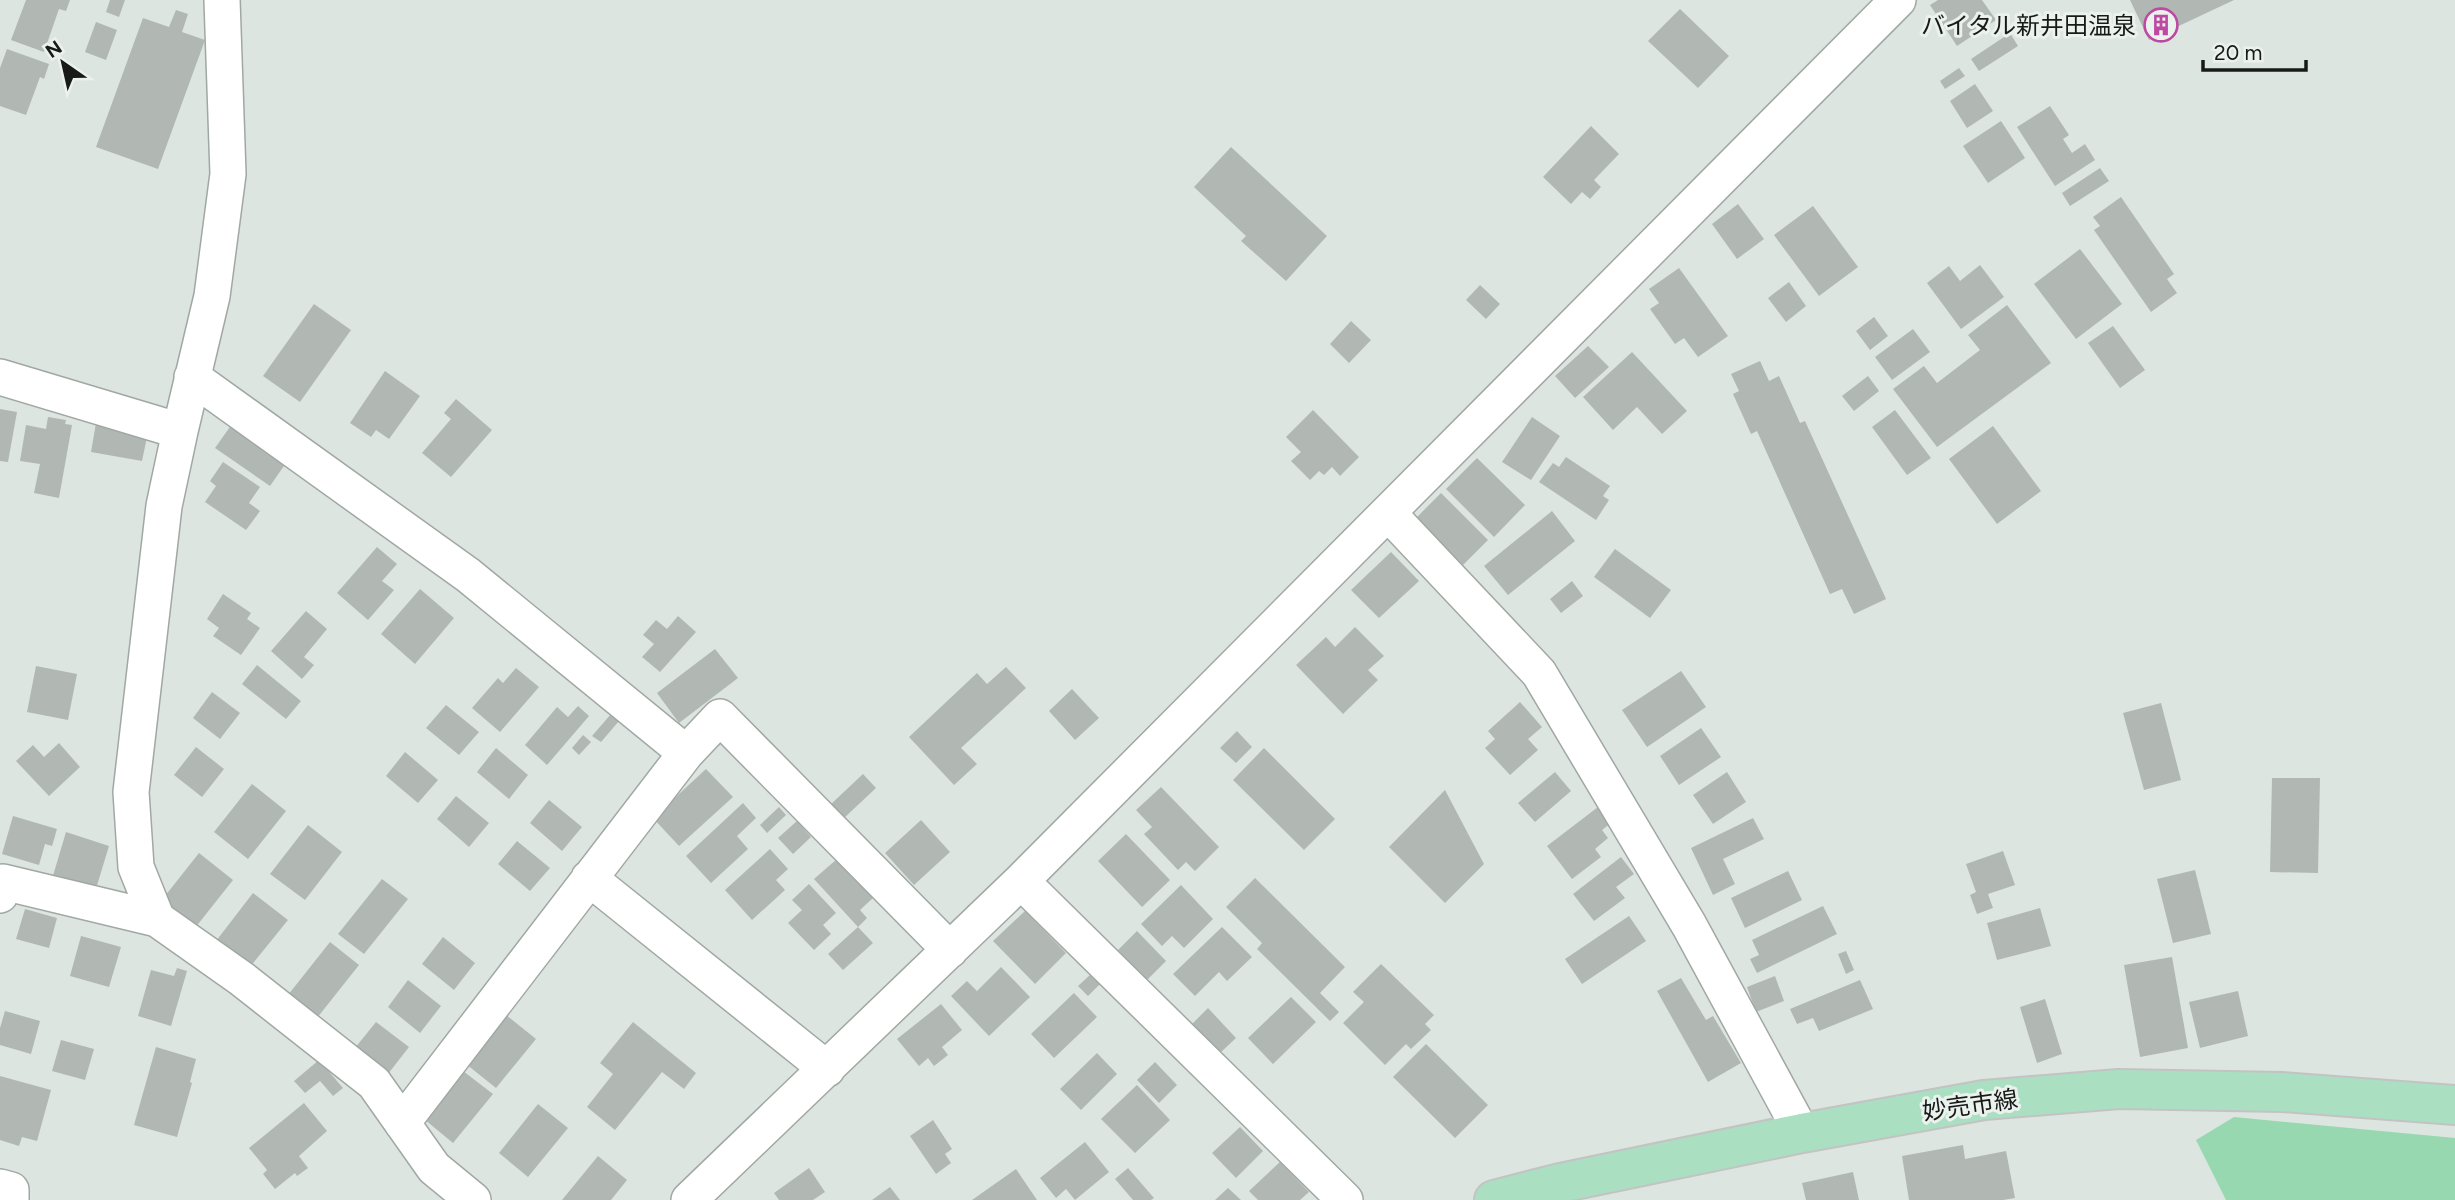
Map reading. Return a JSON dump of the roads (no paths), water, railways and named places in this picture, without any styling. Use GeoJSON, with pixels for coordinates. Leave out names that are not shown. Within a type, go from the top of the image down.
{"type":"FeatureCollection","features":[{"type":"Feature","properties":{"kind":"main road","name":"妙売市線"},"geometry":{"type":"LineString","coordinates":[[1494,1200],[1560,1183],[1802,1133],[1984,1100],[2119,1089],[2282,1092],[2455,1105]]}},
{"type":"Feature","properties":{"kind":"street"},"geometry":{"type":"LineString","coordinates":[[157,919],[136,867],[131,792],[164,506],[212,296],[228,174],[222,0]]}},
{"type":"Feature","properties":{"kind":"street"},"geometry":{"type":"LineString","coordinates":[[689,1200],[1021,881],[1898,0]]}},
{"type":"Feature","properties":{"kind":"street"},"geometry":{"type":"LineString","coordinates":[[0,377],[180,430]]}},
{"type":"Feature","properties":{"kind":"street"},"geometry":{"type":"LineString","coordinates":[[192,377],[468,575],[686,753]]}},
{"type":"Feature","properties":{"kind":"street"},"geometry":{"type":"LineString","coordinates":[[1388,513],[1539,673],[1689,925],[1802,1133]]}},
{"type":"Feature","properties":{"kind":"street"},"geometry":{"type":"LineString","coordinates":[[402,1123],[686,753],[720,717],[950,950]]}},
{"type":"Feature","properties":{"kind":"street"},"geometry":{"type":"LineString","coordinates":[[589,878],[827,1069]]}},
{"type":"Feature","properties":{"kind":"street"},"geometry":{"type":"LineString","coordinates":[[1021,881],[1345,1200]]}},
{"type":"Feature","properties":{"kind":"street"},"geometry":{"type":"LineString","coordinates":[[0,895],[3,882],[157,919],[243,979],[374,1083],[434,1168],[473,1200]]}},
{"type":"Feature","properties":{"kind":"street"},"geometry":{"type":"LineString","coordinates":[[0,1187],[10,1190],[11,1200]]}},
{"type":"Feature","properties":{"kind":"place","name":"バイタル新井田温泉"},"geometry":{"type":"Point","coordinates":[2161,25]}}]}
